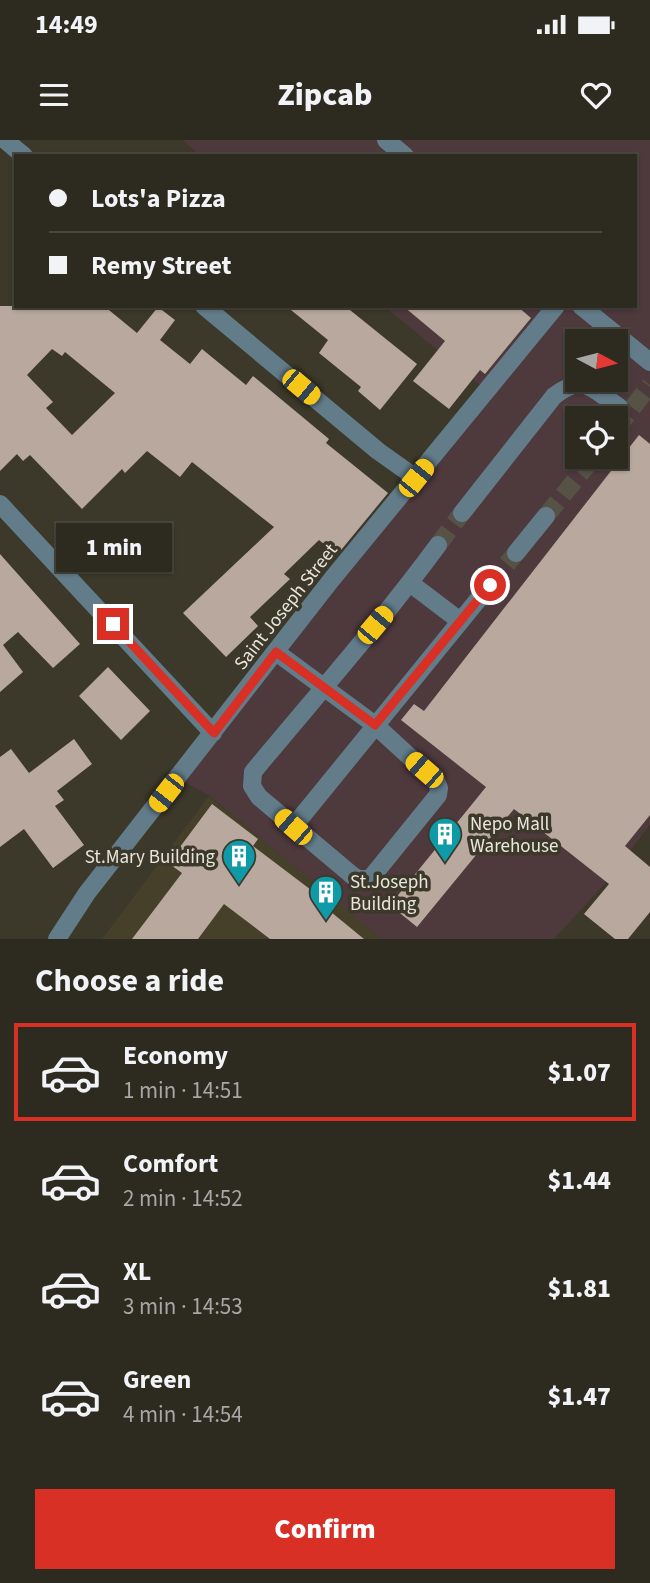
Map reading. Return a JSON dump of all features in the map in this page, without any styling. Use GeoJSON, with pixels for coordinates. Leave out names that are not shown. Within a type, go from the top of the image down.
{"type":"FeatureCollection","features":[{"type":"Feature","properties":{"kind":"street"},"geometry":{"type":"LineString","coordinates":[[5,140],[22,154]]}},
{"type":"Feature","properties":{"kind":"street"},"geometry":{"type":"LineString","coordinates":[[206,308],[378,452],[416,478]]}},
{"type":"Feature","properties":{"kind":"street","name":"Saint Joseph Street"},"geometry":{"type":"LineString","coordinates":[[57,939],[87,893],[332,579],[554,308]]}},
{"type":"Feature","properties":{"kind":"street"},"geometry":{"type":"LineString","coordinates":[[583,308],[650,362]]}},
{"type":"Feature","properties":{"kind":"street"},"geometry":{"type":"LineString","coordinates":[[594,308],[650,352]]}},
{"type":"Feature","properties":{"kind":"street"},"geometry":{"type":"LineString","coordinates":[[462,513],[554,396],[568,385],[584,384],[617,406]]}},
{"type":"Feature","properties":{"kind":"street"},"geometry":{"type":"LineString","coordinates":[[0,504],[214,733]]}},
{"type":"Feature","properties":{"kind":"street"},"geometry":{"type":"LineString","coordinates":[[516,553],[546,516]]}},
{"type":"Feature","properties":{"kind":"street"},"geometry":{"type":"LineString","coordinates":[[276,652],[322,688],[375,725],[436,781],[439,788],[438,795],[370,879],[353,876],[259,797],[252,786],[253,772],[322,688],[410,583],[438,545]]}},
{"type":"Feature","properties":{"kind":"street"},"geometry":{"type":"LineString","coordinates":[[410,583],[460,621]]}},
{"type":"Feature","properties":{"kind":"street"},"geometry":{"type":"LineString","coordinates":[[293,827],[490,585]]}},
{"type":"Feature","properties":{"kind":"shaded area"},"geometry":{"type":"Polygon","coordinates":[[[182,140],[650,140],[650,825],[601,888],[554,939],[381,939],[210,796],[184,782],[486,390],[386,308],[637,308],[637,154],[199,154],[182,140]]]}},
{"type":"Feature","properties":{"kind":"shaded area"},"geometry":{"type":"Polygon","coordinates":[[[209,796],[332,897],[381,939],[102,939],[209,796]]]}},
{"type":"Feature","properties":{"kind":"building"},"geometry":{"type":"Polygon","coordinates":[[[0,306],[106,308],[137,333],[159,308],[175,320],[160,340],[190,364],[202,349],[246,385],[253,376],[329,439],[326,443],[388,493],[337,555],[319,540],[284,574],[290,579],[250,617],[258,626],[226,657],[183,613],[274,527],[192,462],[180,477],[147,451],[125,473],[122,469],[82,509],[30,455],[23,461],[17,454],[0,471],[0,306]],[[52,349],[27,375],[53,402],[46,408],[72,435],[115,393],[65,352],[62,356],[52,349]]]}},
{"type":"Feature","properties":{"kind":"building"},"geometry":{"type":"Polygon","coordinates":[[[288,308],[347,308],[417,364],[380,410],[358,391],[361,387],[319,353],[328,340],[288,308]]]}},
{"type":"Feature","properties":{"kind":"building"},"geometry":{"type":"Polygon","coordinates":[[[405,308],[519,308],[531,318],[485,374],[480,370],[449,409],[413,381],[445,341],[405,308]]]}},
{"type":"Feature","properties":{"kind":"building"},"geometry":{"type":"Polygon","coordinates":[[[639,435],[650,444],[650,815],[625,846],[650,867],[650,912],[628,939],[615,939],[584,914],[609,884],[514,809],[417,927],[390,905],[486,787],[401,720],[414,704],[424,711],[613,469],[628,469],[628,449],[639,435]]]}},
{"type":"Feature","properties":{"kind":"building"},"geometry":{"type":"Polygon","coordinates":[[[0,554],[80,644],[53,668],[18,632],[3,645],[23,672],[0,692],[0,554]]]}},
{"type":"Feature","properties":{"kind":"building"},"geometry":{"type":"Polygon","coordinates":[[[108,667],[150,711],[121,740],[79,696],[108,667]]]}},
{"type":"Feature","properties":{"kind":"building"},"geometry":{"type":"Polygon","coordinates":[[[74,739],[92,764],[57,791],[64,800],[55,806],[84,845],[53,868],[24,829],[0,847],[0,757],[11,749],[29,773],[74,739]]]}},
{"type":"Feature","properties":{"kind":"building","name":"St.Mary Building"},"geometry":{"type":"Polygon","coordinates":[[[212,804],[258,839],[253,846],[323,899],[320,903],[364,939],[270,939],[224,904],[198,939],[132,939],[182,873],[168,863],[212,804]]]}},
{"type":"Feature","properties":{"kind":"tunnel"},"geometry":{"type":"LineString","coordinates":[[628,413],[650,385]]}},
{"type":"Feature","properties":{"kind":"tunnel"},"geometry":{"type":"LineString","coordinates":[[546,516],[584,469]]}},
{"type":"Feature","properties":{"kind":"tunnel"},"geometry":{"type":"LineString","coordinates":[[438,545],[462,513]]}},
{"type":"Feature","properties":{"kind":"tunnel"},"geometry":{"type":"LineString","coordinates":[[490,585],[516,553]]}},
{"type":"Feature","properties":{"kind":"place","name":"Nepo Mall Warehouse"},"geometry":{"type":"Point","coordinates":[445,864]}},
{"type":"Feature","properties":{"kind":"place","name":"St.Mary Building"},"geometry":{"type":"Point","coordinates":[239,886]}},
{"type":"Feature","properties":{"kind":"place","name":"St.Joseph Building"},"geometry":{"type":"Point","coordinates":[326,922]}},
{"type":"Feature","properties":{"kind":"route"},"geometry":{"type":"LineString","coordinates":[[113,624],[214,733],[276,652],[375,725],[490,585]]}}]}
